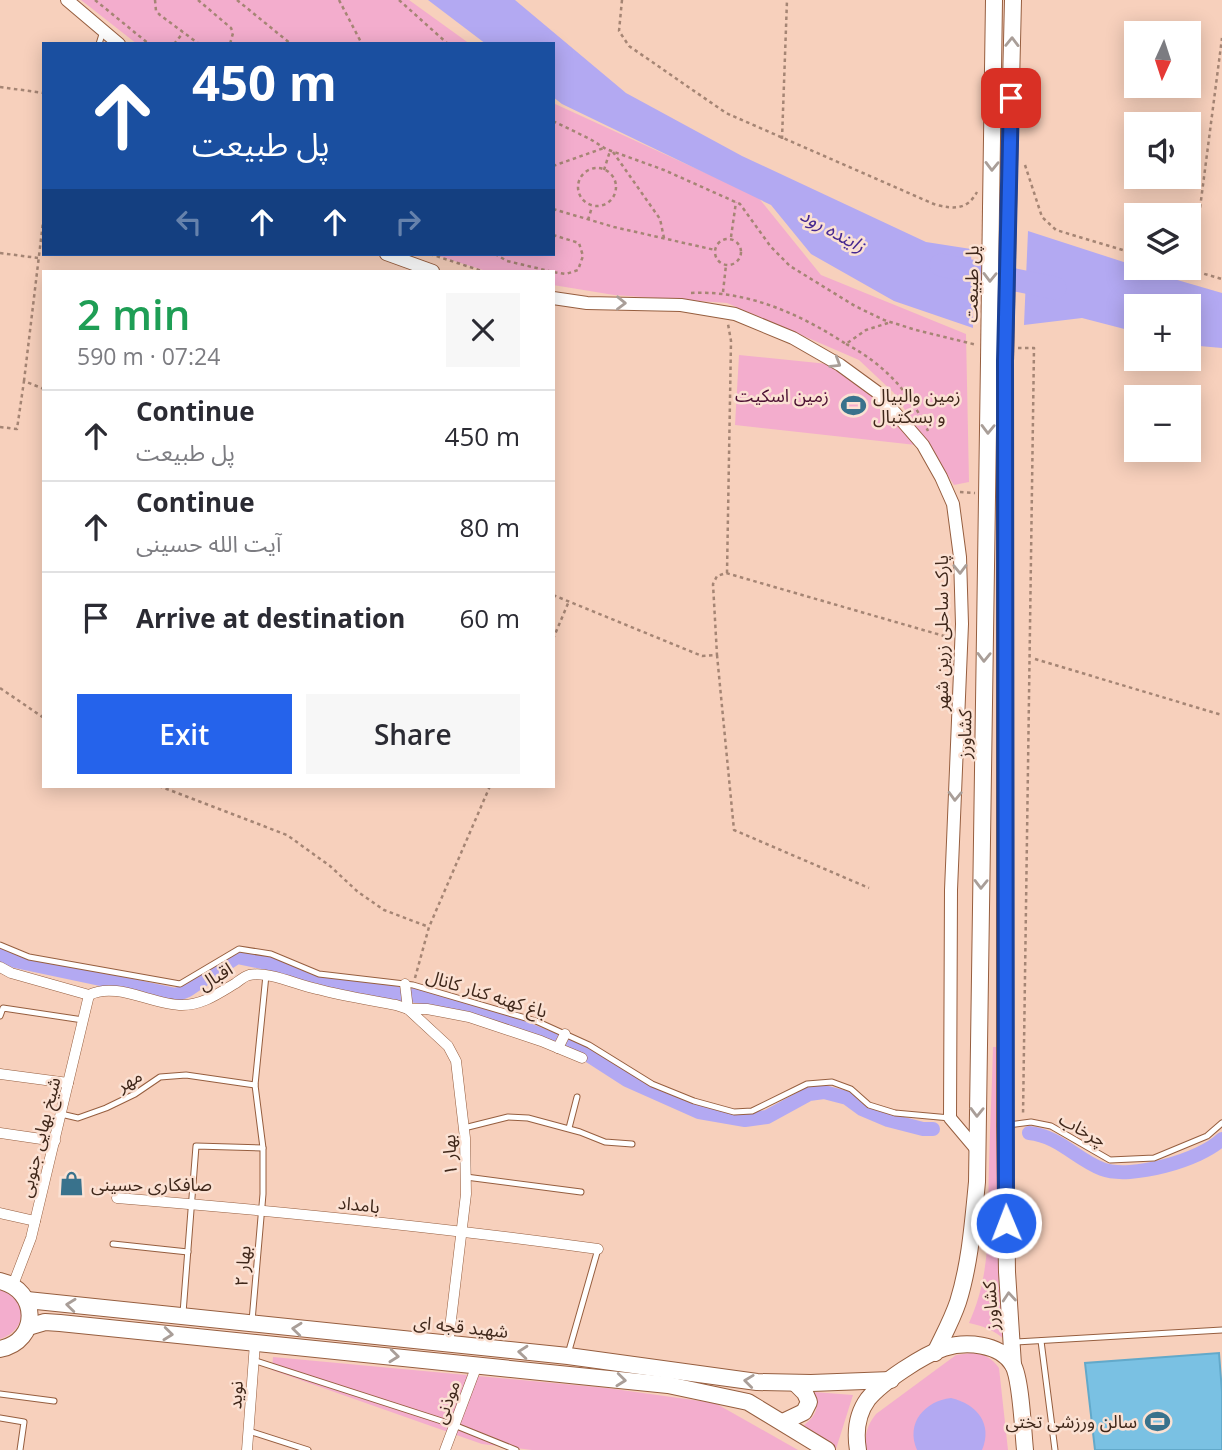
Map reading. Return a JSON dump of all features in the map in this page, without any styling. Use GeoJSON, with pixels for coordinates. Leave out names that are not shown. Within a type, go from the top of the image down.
{"type":"FeatureCollection","features":[{"type":"Feature","properties":{"kind":"main road","name":"پل طبیعت"},"geometry":{"type":"LineString","coordinates":[[994,0],[991,208],[997,361]]}},
{"type":"Feature","properties":{"kind":"main road","name":"پل طبیعت"},"geometry":{"type":"LineString","coordinates":[[997,361],[1009,209],[1013,0]]}},
{"type":"Feature","properties":{"kind":"main road","name":"کشاورز"},"geometry":{"type":"LineString","coordinates":[[997,361],[1007,1272],[1013,1365],[1025,1450]]}},
{"type":"Feature","properties":{"kind":"main road","name":"کشاورز"},"geometry":{"type":"LineString","coordinates":[[935,1353],[952,1318],[962,1285],[977,1182],[997,361]]}},
{"type":"Feature","properties":{"kind":"main road"},"geometry":{"type":"LineString","coordinates":[[0,1349],[16,1342],[28,1327],[30,1318],[27,1300],[6,1283]]}},
{"type":"Feature","properties":{"kind":"main road","name":"شهید قجه ای"},"geometry":{"type":"LineString","coordinates":[[27,1300],[568,1356],[757,1382],[891,1380]]}},
{"type":"Feature","properties":{"kind":"main road","name":"شهید قجه ای"},"geometry":{"type":"LineString","coordinates":[[28,1327],[45,1322],[60,1323],[667,1385],[748,1402],[827,1450]]}},
{"type":"Feature","properties":{"kind":"main road"},"geometry":{"type":"LineString","coordinates":[[858,1450],[858,1417],[867,1399],[891,1380],[935,1353],[945,1348],[976,1345],[999,1351],[1013,1365]]}},
{"type":"Feature","properties":{"kind":"main road"},"geometry":{"type":"LineString","coordinates":[[783,1422],[804,1412],[809,1402],[806,1393],[795,1383]]}},
{"type":"Feature","properties":{"kind":"street"},"geometry":{"type":"LineString","coordinates":[[67,0],[101,37]]}},
{"type":"Feature","properties":{"kind":"street"},"geometry":{"type":"LineString","coordinates":[[392,256],[430,270]]}},
{"type":"Feature","properties":{"kind":"street","name":"پارک ساحلی زرین شهر"},"geometry":{"type":"LineString","coordinates":[[555,298],[587,303],[681,305],[726,313],[793,338],[840,365],[877,392],[923,445],[953,504],[960,557],[961,624],[951,890],[950,1118]]}},
{"type":"Feature","properties":{"kind":"street","name":"اقبال"},"geometry":{"type":"LineString","coordinates":[[0,967],[11,973],[89,995],[98,990],[146,998],[164,1004],[189,1005],[200,1004],[248,975],[266,975]]}},
{"type":"Feature","properties":{"kind":"street"},"geometry":{"type":"LineString","coordinates":[[266,975],[319,990],[408,1009],[427,1009],[469,1017],[582,1058]]}},
{"type":"Feature","properties":{"kind":"street"},"geometry":{"type":"LineString","coordinates":[[408,1009],[409,984]]}},
{"type":"Feature","properties":{"kind":"street","name":"شیخ بهایی جنوبی"},"geometry":{"type":"LineString","coordinates":[[6,1283],[35,1221],[89,995]]}},
{"type":"Feature","properties":{"kind":"street","name":"بهار ۱"},"geometry":{"type":"LineString","coordinates":[[408,1009],[448,1046],[456,1061],[464,1128],[466,1177],[463,1230],[448,1345]]}},
{"type":"Feature","properties":{"kind":"street"},"geometry":{"type":"LineString","coordinates":[[558,1048],[565,1034]]}},
{"type":"Feature","properties":{"kind":"street"},"geometry":{"type":"LineString","coordinates":[[0,1074],[68,1083]]}},
{"type":"Feature","properties":{"kind":"street"},"geometry":{"type":"LineString","coordinates":[[950,1118],[977,1150]]}},
{"type":"Feature","properties":{"kind":"street"},"geometry":{"type":"LineString","coordinates":[[0,1133],[55,1140]]}},
{"type":"Feature","properties":{"kind":"street","name":"بامداد"},"geometry":{"type":"LineString","coordinates":[[117,1198],[463,1230],[598,1249]]}},
{"type":"Feature","properties":{"kind":"street"},"geometry":{"type":"LineString","coordinates":[[0,1213],[35,1221]]}},
{"type":"Feature","properties":{"kind":"street","name":"نوید"},"geometry":{"type":"LineString","coordinates":[[247,1450],[256,1343]]}},
{"type":"Feature","properties":{"kind":"street","name":"موذنی"},"geometry":{"type":"LineString","coordinates":[[445,1450],[477,1365]]}},
{"type":"Feature","properties":{"kind":"lane","name":"باغ کهنه کنار کانال"},"geometry":{"type":"LineString","coordinates":[[0,945],[29,957],[180,984],[239,949],[271,954],[319,974],[409,984],[536,1021],[589,1045],[652,1084],[694,1101],[734,1112],[752,1111],[807,1084],[832,1082],[851,1089],[869,1105],[895,1113],[950,1118]]}},
{"type":"Feature","properties":{"kind":"lane"},"geometry":{"type":"LineString","coordinates":[[261,1210],[263,1148],[255,1085],[266,975]]}},
{"type":"Feature","properties":{"kind":"lane"},"geometry":{"type":"LineString","coordinates":[[0,1016],[3,1008],[83,1020]]}},
{"type":"Feature","properties":{"kind":"lane","name":"مهر"},"geometry":{"type":"LineString","coordinates":[[61,1114],[78,1118],[106,1108],[135,1094],[160,1077],[186,1075],[255,1085]]}},
{"type":"Feature","properties":{"kind":"lane"},"geometry":{"type":"LineString","coordinates":[[569,1128],[577,1097]]}},
{"type":"Feature","properties":{"kind":"lane"},"geometry":{"type":"LineString","coordinates":[[464,1128],[508,1117],[528,1118],[569,1128],[606,1142],[632,1143]]}},
{"type":"Feature","properties":{"kind":"lane","name":"چرخاب"},"geometry":{"type":"LineString","coordinates":[[1005,1126],[1031,1122],[1051,1126],[1110,1160],[1154,1158],[1207,1136],[1222,1123]]}},
{"type":"Feature","properties":{"kind":"lane"},"geometry":{"type":"LineString","coordinates":[[183,1317],[196,1146],[263,1148]]}},
{"type":"Feature","properties":{"kind":"lane"},"geometry":{"type":"LineString","coordinates":[[466,1177],[581,1192]]}},
{"type":"Feature","properties":{"kind":"lane","name":"بهار ۲"},"geometry":{"type":"LineString","coordinates":[[252,1324],[261,1210]]}},
{"type":"Feature","properties":{"kind":"lane"},"geometry":{"type":"LineString","coordinates":[[113,1244],[188,1252]]}},
{"type":"Feature","properties":{"kind":"lane"},"geometry":{"type":"LineString","coordinates":[[568,1356],[598,1249]]}},
{"type":"Feature","properties":{"kind":"lane"},"geometry":{"type":"LineString","coordinates":[[1012,1342],[1222,1330]]}},
{"type":"Feature","properties":{"kind":"lane"},"geometry":{"type":"LineString","coordinates":[[1041,1340],[1055,1450]]}},
{"type":"Feature","properties":{"kind":"lane"},"geometry":{"type":"LineString","coordinates":[[253,1360],[454,1425],[516,1450]]}},
{"type":"Feature","properties":{"kind":"lane"},"geometry":{"type":"LineString","coordinates":[[0,1394],[54,1401]]}},
{"type":"Feature","properties":{"kind":"lane"},"geometry":{"type":"LineString","coordinates":[[0,1418],[24,1422],[20,1450]]}},
{"type":"Feature","properties":{"kind":"lane"},"geometry":{"type":"LineString","coordinates":[[249,1431],[308,1450]]}},
{"type":"Feature","properties":{"kind":"path"},"geometry":{"type":"LineString","coordinates":[[94,0],[146,42]]}},
{"type":"Feature","properties":{"kind":"path"},"geometry":{"type":"LineString","coordinates":[[155,0],[156,10],[160,15],[196,42]]}},
{"type":"Feature","properties":{"kind":"path"},"geometry":{"type":"LineString","coordinates":[[198,0],[204,1],[231,27],[233,33],[231,42]]}},
{"type":"Feature","properties":{"kind":"path"},"geometry":{"type":"LineString","coordinates":[[237,0],[289,42]]}},
{"type":"Feature","properties":{"kind":"path"},"geometry":{"type":"LineString","coordinates":[[339,0],[361,42]]}},
{"type":"Feature","properties":{"kind":"path"},"geometry":{"type":"LineString","coordinates":[[399,0],[446,42]]}},
{"type":"Feature","properties":{"kind":"path"},"geometry":{"type":"LineString","coordinates":[[622,0],[619,31],[629,46],[726,113],[936,205],[957,209],[968,205],[979,186]]}},
{"type":"Feature","properties":{"kind":"path"},"geometry":{"type":"LineString","coordinates":[[782,139],[787,0]]}},
{"type":"Feature","properties":{"kind":"path"},"geometry":{"type":"LineString","coordinates":[[176,42],[183,32]]}},
{"type":"Feature","properties":{"kind":"path"},"geometry":{"type":"LineString","coordinates":[[1201,203],[1222,38]]}},
{"type":"Feature","properties":{"kind":"path"},"geometry":{"type":"LineString","coordinates":[[0,87],[42,93]]}},
{"type":"Feature","properties":{"kind":"path"},"geometry":{"type":"LineString","coordinates":[[555,122],[604,148],[664,170],[740,204],[771,247],[790,266],[855,306],[891,322]]}},
{"type":"Feature","properties":{"kind":"path"},"geometry":{"type":"LineString","coordinates":[[555,165],[604,148]]}},
{"type":"Feature","properties":{"kind":"path"},"geometry":{"type":"LineString","coordinates":[[604,170],[611,151]]}},
{"type":"Feature","properties":{"kind":"path"},"geometry":{"type":"LineString","coordinates":[[611,151],[660,219],[664,238]]}},
{"type":"Feature","properties":{"kind":"path"},"geometry":{"type":"LineString","coordinates":[[1021,156],[1042,217],[1056,230],[1124,250]]}},
{"type":"Feature","properties":{"kind":"path"},"geometry":{"type":"LineString","coordinates":[[599,168],[604,170],[614,178],[616,190],[610,201],[598,206],[587,203],[579,193],[579,181],[587,171],[599,168]]}},
{"type":"Feature","properties":{"kind":"path"},"geometry":{"type":"LineString","coordinates":[[731,239],[736,202]]}},
{"type":"Feature","properties":{"kind":"path"},"geometry":{"type":"LineString","coordinates":[[588,220],[592,205]]}},
{"type":"Feature","properties":{"kind":"path"},"geometry":{"type":"LineString","coordinates":[[555,210],[715,250]]}},
{"type":"Feature","properties":{"kind":"path"},"geometry":{"type":"LineString","coordinates":[[0,427],[17,429],[42,229]]}},
{"type":"Feature","properties":{"kind":"path"},"geometry":{"type":"LineString","coordinates":[[555,235],[574,240],[582,248],[583,256],[578,271],[566,274],[555,273]]}},
{"type":"Feature","properties":{"kind":"path"},"geometry":{"type":"LineString","coordinates":[[731,239],[739,243],[741,256],[736,263],[726,265],[717,259],[715,250],[722,240],[731,239]]}},
{"type":"Feature","properties":{"kind":"path"},"geometry":{"type":"LineString","coordinates":[[0,253],[38,258]]}},
{"type":"Feature","properties":{"kind":"path"},"geometry":{"type":"LineString","coordinates":[[436,256],[479,270]]}},
{"type":"Feature","properties":{"kind":"path"},"geometry":{"type":"LineString","coordinates":[[498,256],[533,269]]}},
{"type":"Feature","properties":{"kind":"path"},"geometry":{"type":"LineString","coordinates":[[723,292],[726,265]]}},
{"type":"Feature","properties":{"kind":"path"},"geometry":{"type":"LineString","coordinates":[[1201,273],[1222,279]]}},
{"type":"Feature","properties":{"kind":"path"},"geometry":{"type":"LineString","coordinates":[[726,313],[732,341],[727,573]]}},
{"type":"Feature","properties":{"kind":"path"},"geometry":{"type":"LineString","coordinates":[[24,381],[42,387]]}},
{"type":"Feature","properties":{"kind":"path"},"geometry":{"type":"LineString","coordinates":[[869,888],[734,830],[717,655],[713,583],[717,576],[727,573],[956,639]]}},
{"type":"Feature","properties":{"kind":"path"},"geometry":{"type":"LineString","coordinates":[[555,595],[702,656],[717,655]]}},
{"type":"Feature","properties":{"kind":"path"},"geometry":{"type":"LineString","coordinates":[[555,634],[569,601]]}},
{"type":"Feature","properties":{"kind":"path"},"geometry":{"type":"LineString","coordinates":[[1035,659],[1222,715]]}},
{"type":"Feature","properties":{"kind":"path"},"geometry":{"type":"LineString","coordinates":[[0,688],[42,717]]}},
{"type":"Feature","properties":{"kind":"path"},"geometry":{"type":"LineString","coordinates":[[164,788],[287,835],[384,910],[429,928]]}},
{"type":"Feature","properties":{"kind":"path"},"geometry":{"type":"LineString","coordinates":[[409,984],[429,928],[489,788]]}},
{"type":"Feature","properties":{"kind":"green space"},"geometry":{"type":"Polygon","coordinates":[[[81,0],[409,0],[467,42],[134,42],[81,0]]]}},
{"type":"Feature","properties":{"kind":"green space"},"geometry":{"type":"Polygon","coordinates":[[[555,104],[758,197],[821,275],[966,334],[969,482],[954,485],[894,393],[859,360],[727,303],[614,295],[555,285],[555,270],[483,270],[438,256],[555,256],[555,104]]]}},
{"type":"Feature","properties":{"kind":"green space","name":"زمین اسکیت"},"geometry":{"type":"Polygon","coordinates":[[[739,355],[828,364],[863,388],[889,411],[916,445],[735,425],[739,355]]]}},
{"type":"Feature","properties":{"kind":"green space"},"geometry":{"type":"Polygon","coordinates":[[[993,1047],[1000,1047],[999,1261],[1005,1340],[988,1329],[969,1323],[982,1284],[987,1245],[993,1047]]]}},
{"type":"Feature","properties":{"kind":"green space"},"geometry":{"type":"Polygon","coordinates":[[[0,1289],[15,1300],[21,1314],[16,1329],[0,1339],[0,1289]]]}},
{"type":"Feature","properties":{"kind":"green space"},"geometry":{"type":"Polygon","coordinates":[[[971,1353],[987,1357],[999,1368],[1008,1450],[866,1450],[867,1431],[876,1414],[956,1355],[971,1353]]]}},
{"type":"Feature","properties":{"kind":"green space"},"geometry":{"type":"Polygon","coordinates":[[[273,1357],[607,1388],[715,1403],[798,1450],[532,1450],[482,1444],[272,1370],[273,1357]]]}},
{"type":"Feature","properties":{"kind":"green space"},"geometry":{"type":"Polygon","coordinates":[[[814,1392],[853,1395],[836,1449],[803,1426],[816,1411],[814,1392]]]}},
{"type":"Feature","properties":{"kind":"water"},"geometry":{"type":"Polygon","coordinates":[[[428,0],[515,0],[626,93],[742,156],[926,242],[971,249],[973,328],[894,301],[811,254],[771,205],[562,104],[555,99],[555,42],[483,42],[428,0]]]}},
{"type":"Feature","properties":{"kind":"water"},"geometry":{"type":"Polygon","coordinates":[[[1028,231],[1124,262],[1124,280],[1177,280],[1222,293],[1222,348],[1201,346],[1201,294],[1124,294],[1124,329],[1082,318],[1024,325],[1028,231]]]}},
{"type":"Feature","properties":{"kind":"water"},"geometry":{"type":"Polygon","coordinates":[[[951,1398],[968,1405],[980,1416],[985,1432],[982,1450],[917,1450],[914,1431],[920,1415],[933,1404],[951,1398]]]}},
{"type":"Feature","properties":{"kind":"building","name":"سالن ورزشی تختی"},"geometry":{"type":"Polygon","coordinates":[[[1219,1353],[1222,1450],[1095,1450],[1085,1363],[1219,1353]]]}},
{"type":"Feature","properties":{"kind":"waterway","name":"زاینده رود"},"geometry":{"type":"LineString","coordinates":[[941,265],[1055,288]]}},
{"type":"Feature","properties":{"kind":"waterway"},"geometry":{"type":"LineString","coordinates":[[0,955],[15,961],[176,995],[188,990],[237,957],[272,964],[341,986],[424,997],[503,1020],[582,1051],[627,1080],[699,1112],[745,1120],[767,1117],[809,1094],[824,1092],[847,1098],[862,1109],[888,1120],[933,1129]]}},
{"type":"Feature","properties":{"kind":"waterway"},"geometry":{"type":"LineString","coordinates":[[1029,1133],[1049,1138],[1093,1165],[1114,1172],[1147,1170],[1182,1161],[1212,1147],[1222,1139]]}},
{"type":"Feature","properties":{"kind":"place","name":"زمین والبیال و بسکتبال"},"geometry":{"type":"Point","coordinates":[853,405]}},
{"type":"Feature","properties":{"kind":"place","name":"صافکاری حسینی"},"geometry":{"type":"Point","coordinates":[71,1184]}},
{"type":"Feature","properties":{"kind":"place","name":"سالن ورزشی تختی"},"geometry":{"type":"Point","coordinates":[1157,1421]}},
{"type":"Feature","properties":{"kind":"route"},"geometry":{"type":"LineString","coordinates":[[1006,1223],[1005,361],[1011,98]]}}]}
